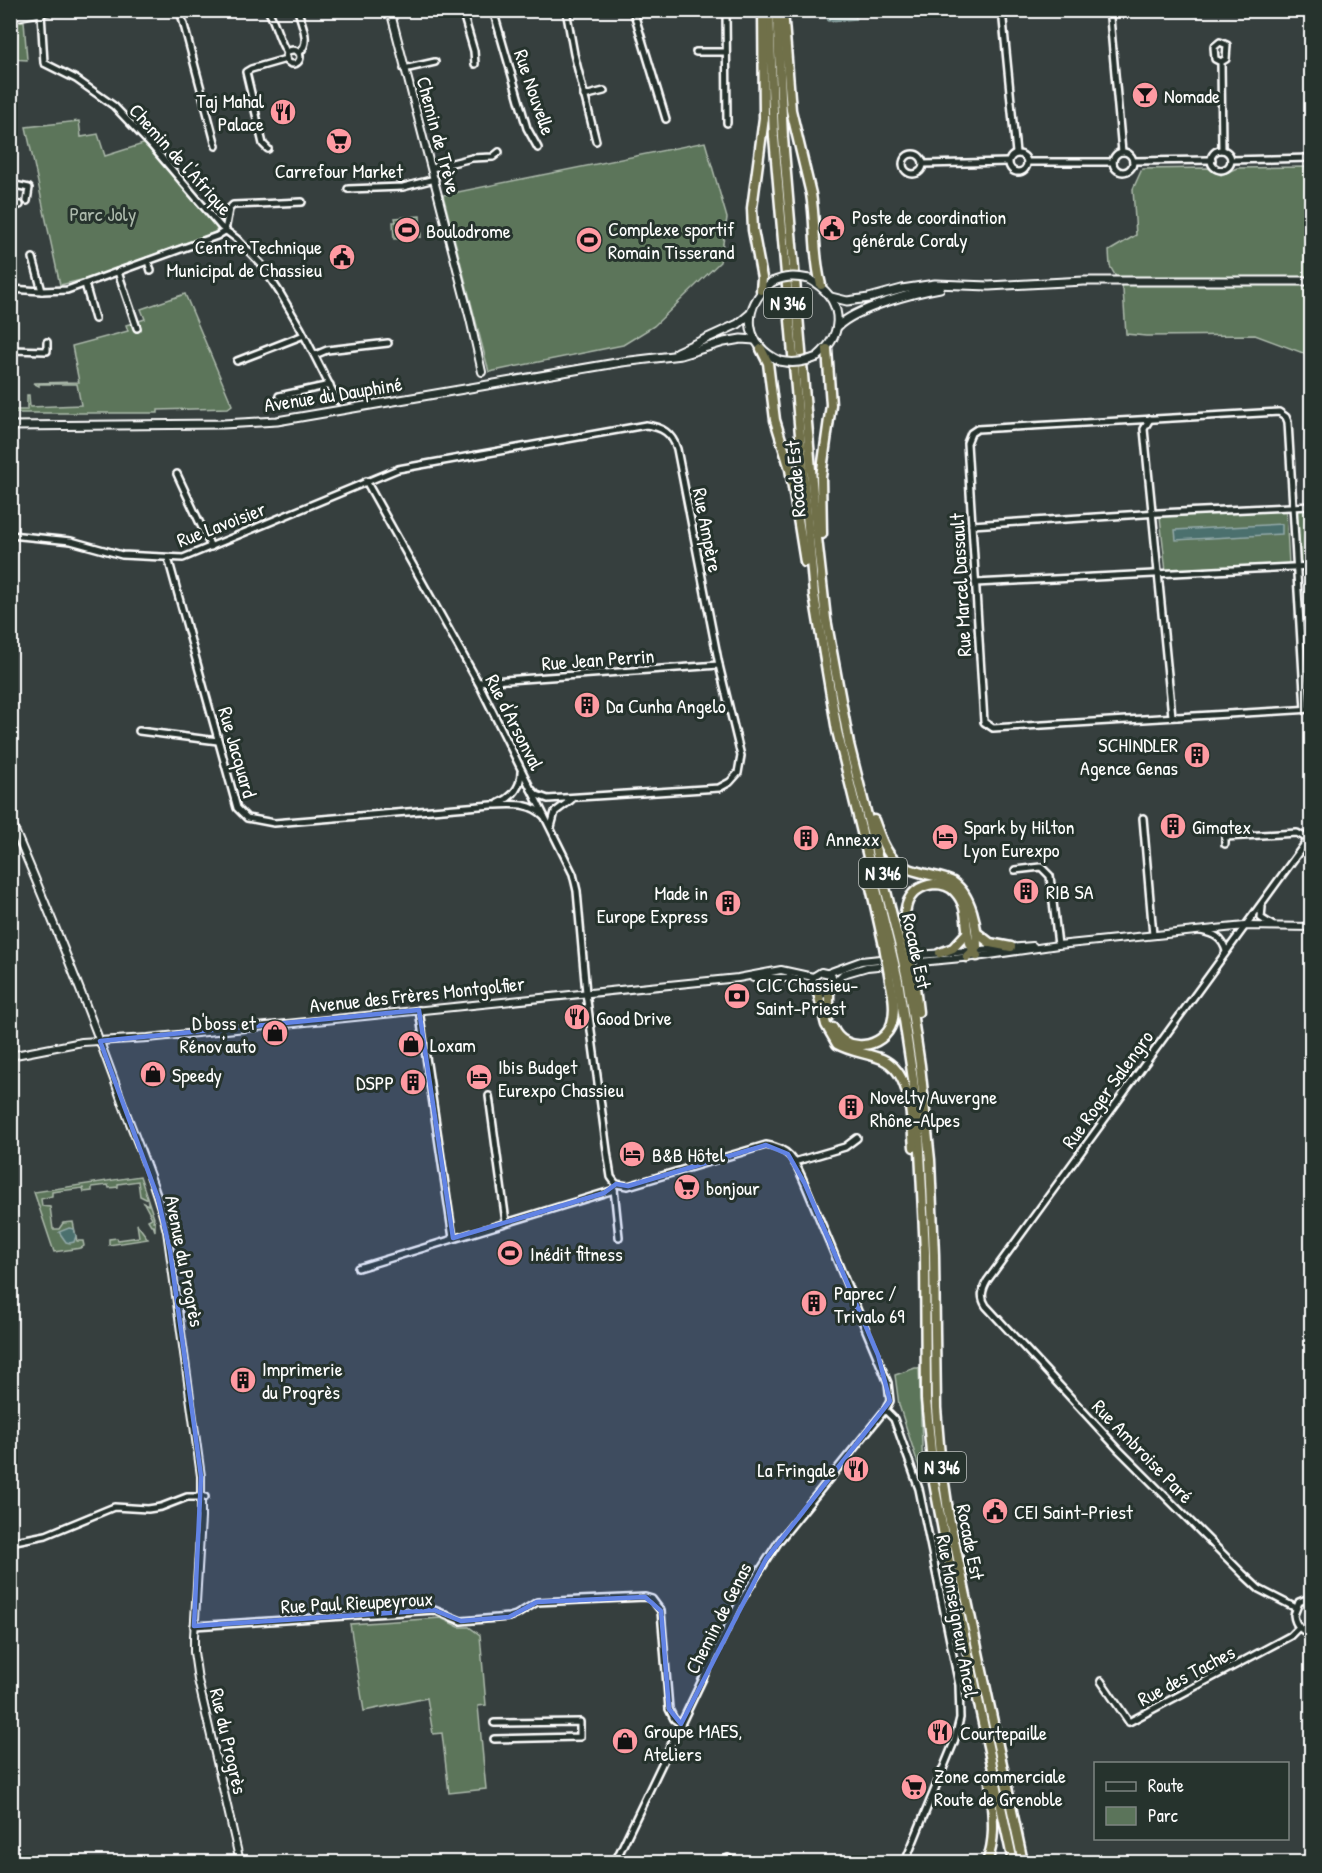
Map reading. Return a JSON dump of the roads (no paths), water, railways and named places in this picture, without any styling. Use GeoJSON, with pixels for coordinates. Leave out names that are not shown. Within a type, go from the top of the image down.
{"type":"FeatureCollection","features":[{"type":"Feature","properties":{"kind":"highway"},"geometry":{"type":"LineString","coordinates":[[761,290],[762,278],[753,230],[753,208],[764,118],[763,10]]}},
{"type":"Feature","properties":{"kind":"highway","name":"Rocade Est"},"geometry":{"type":"LineString","coordinates":[[769,10],[774,137],[814,595],[835,721],[860,822],[857,832],[895,944]]}},
{"type":"Feature","properties":{"kind":"highway","name":"Rocade Est"},"geometry":{"type":"LineString","coordinates":[[777,10],[783,138],[820,570],[840,701],[920,1065],[930,1160],[936,1408],[940,1456],[949,1517],[1023,1863]]}},
{"type":"Feature","properties":{"kind":"highway"},"geometry":{"type":"LineString","coordinates":[[783,10],[790,103],[811,194],[815,265],[821,285]]}},
{"type":"Feature","properties":{"kind":"highway"},"geometry":{"type":"LineString","coordinates":[[761,349],[768,363],[775,420],[790,470],[808,585],[814,595]]}},
{"type":"Feature","properties":{"kind":"highway"},"geometry":{"type":"LineString","coordinates":[[820,570],[824,562],[820,495],[831,405],[826,349]]}},
{"type":"Feature","properties":{"kind":"highway"},"geometry":{"type":"LineString","coordinates":[[864,804],[896,862],[910,870],[951,881],[961,889],[968,899],[977,933],[977,946],[972,955]]}},
{"type":"Feature","properties":{"kind":"highway"},"geometry":{"type":"LineString","coordinates":[[829,993],[828,1011],[836,1034],[857,1045],[871,1045],[884,1036],[892,1023],[894,1002],[902,979],[895,944],[912,894],[924,886],[941,884],[954,889],[963,902],[966,934],[972,955]]}},
{"type":"Feature","properties":{"kind":"highway"},"geometry":{"type":"LineString","coordinates":[[977,933],[990,943],[1011,946]]}},
{"type":"Feature","properties":{"kind":"highway"},"geometry":{"type":"LineString","coordinates":[[940,953],[953,948],[966,934]]}},
{"type":"Feature","properties":{"kind":"highway","name":"Rocade Est"},"geometry":{"type":"LineString","coordinates":[[902,979],[923,1198],[927,1399],[932,1462],[943,1536],[1013,1863]]}},
{"type":"Feature","properties":{"kind":"highway"},"geometry":{"type":"LineString","coordinates":[[818,993],[826,1025],[837,1044],[885,1060],[900,1073],[906,1091],[918,1190],[923,1198]]}},
{"type":"Feature","properties":{"kind":"highway"},"geometry":{"type":"LineString","coordinates":[[987,1743],[994,1822],[993,1840],[987,1863]]}},
{"type":"Feature","properties":{"kind":"highway"},"geometry":{"type":"LineString","coordinates":[[1008,1801],[1029,1863]]}},
{"type":"Feature","properties":{"kind":"main road"},"geometry":{"type":"LineString","coordinates":[[797,276],[821,285],[831,297],[837,311],[837,327],[826,349],[817,357],[805,362],[793,363],[780,361],[761,349],[755,340],[750,314],[761,290],[784,277],[797,276]]}},
{"type":"Feature","properties":{"kind":"main road"},"geometry":{"type":"LineString","coordinates":[[837,327],[845,319],[898,298],[957,286],[1084,281],[1311,281]]}},
{"type":"Feature","properties":{"kind":"main road"},"geometry":{"type":"LineString","coordinates":[[831,297],[847,301],[935,284],[957,286]]}},
{"type":"Feature","properties":{"kind":"main road","name":"Avenue du Dauphiné"},"geometry":{"type":"LineString","coordinates":[[657,358],[679,352],[717,335],[738,324],[750,314]]}},
{"type":"Feature","properties":{"kind":"main road","name":"Avenue du Dauphiné"},"geometry":{"type":"LineString","coordinates":[[10,426],[223,424],[277,421],[622,362],[681,356],[724,342],[741,339],[755,340]]}},
{"type":"Feature","properties":{"kind":"street"},"geometry":{"type":"LineString","coordinates":[[10,18],[56,10]]}},
{"type":"Feature","properties":{"kind":"street"},"geometry":{"type":"LineString","coordinates":[[180,10],[216,146]]}},
{"type":"Feature","properties":{"kind":"street"},"geometry":{"type":"LineString","coordinates":[[268,10],[277,26],[288,63],[295,64],[300,60],[299,53],[305,46],[306,40],[298,10]]}},
{"type":"Feature","properties":{"kind":"street","name":"Chemin de Trève"},"geometry":{"type":"LineString","coordinates":[[390,10],[435,179],[482,372]]}},
{"type":"Feature","properties":{"kind":"street"},"geometry":{"type":"LineString","coordinates":[[462,10],[474,51],[474,64]]}},
{"type":"Feature","properties":{"kind":"street","name":"Rue Nouvelle"},"geometry":{"type":"LineString","coordinates":[[492,10],[527,128],[538,148]]}},
{"type":"Feature","properties":{"kind":"street"},"geometry":{"type":"LineString","coordinates":[[566,10],[596,141]]}},
{"type":"Feature","properties":{"kind":"street"},"geometry":{"type":"LineString","coordinates":[[633,10],[666,119]]}},
{"type":"Feature","properties":{"kind":"street"},"geometry":{"type":"LineString","coordinates":[[726,10],[727,123]]}},
{"type":"Feature","properties":{"kind":"street"},"geometry":{"type":"LineString","coordinates":[[1002,10],[1016,153]]}},
{"type":"Feature","properties":{"kind":"street","name":"Chemin de l'Afrique"},"geometry":{"type":"LineString","coordinates":[[41,13],[44,63],[76,79],[114,106],[225,231],[237,239],[261,264],[280,292],[337,400]]}},
{"type":"Feature","properties":{"kind":"street"},"geometry":{"type":"LineString","coordinates":[[1110,18],[1122,152]]}},
{"type":"Feature","properties":{"kind":"street"},"geometry":{"type":"LineString","coordinates":[[268,148],[263,144],[246,72],[287,56],[294,50],[299,53]]}},
{"type":"Feature","properties":{"kind":"street"},"geometry":{"type":"LineString","coordinates":[[696,52],[726,52]]}},
{"type":"Feature","properties":{"kind":"street"},"geometry":{"type":"LineString","coordinates":[[404,69],[435,62]]}},
{"type":"Feature","properties":{"kind":"street"},"geometry":{"type":"LineString","coordinates":[[1221,62],[1222,150]]}},
{"type":"Feature","properties":{"kind":"street"},"geometry":{"type":"LineString","coordinates":[[584,96],[604,91]]}},
{"type":"Feature","properties":{"kind":"street"},"geometry":{"type":"LineString","coordinates":[[1222,150],[1228,153],[1231,160],[1228,167],[1222,169],[1214,166],[1212,160],[1214,154],[1222,150]]}},
{"type":"Feature","properties":{"kind":"street"},"geometry":{"type":"LineString","coordinates":[[432,168],[472,158],[493,157],[499,152]]}},
{"type":"Feature","properties":{"kind":"street"},"geometry":{"type":"LineString","coordinates":[[1122,152],[1130,154],[1133,161],[1130,168],[1125,171],[1117,169],[1113,162],[1115,156],[1122,152]]}},
{"type":"Feature","properties":{"kind":"street"},"geometry":{"type":"LineString","coordinates":[[1016,153],[1025,157],[1027,162],[1024,170],[1017,173],[1011,170],[1008,162],[1016,153]]}},
{"type":"Feature","properties":{"kind":"street"},"geometry":{"type":"LineString","coordinates":[[1231,160],[1311,158]]}},
{"type":"Feature","properties":{"kind":"street"},"geometry":{"type":"LineString","coordinates":[[1133,161],[1212,160]]}},
{"type":"Feature","properties":{"kind":"street"},"geometry":{"type":"LineString","coordinates":[[923,164],[1008,162]]}},
{"type":"Feature","properties":{"kind":"street"},"geometry":{"type":"LineString","coordinates":[[1027,162],[1113,162]]}},
{"type":"Feature","properties":{"kind":"street"},"geometry":{"type":"LineString","coordinates":[[348,189],[403,187],[435,179]]}},
{"type":"Feature","properties":{"kind":"street"},"geometry":{"type":"LineString","coordinates":[[10,184],[29,188],[27,201]]}},
{"type":"Feature","properties":{"kind":"street"},"geometry":{"type":"LineString","coordinates":[[10,289],[67,290],[217,236],[225,231],[229,209],[233,205],[302,202]]}},
{"type":"Feature","properties":{"kind":"street"},"geometry":{"type":"LineString","coordinates":[[10,204],[20,205]]}},
{"type":"Feature","properties":{"kind":"street"},"geometry":{"type":"LineString","coordinates":[[33,258],[42,291]]}},
{"type":"Feature","properties":{"kind":"street"},"geometry":{"type":"LineString","coordinates":[[148,261],[151,271]]}},
{"type":"Feature","properties":{"kind":"street"},"geometry":{"type":"LineString","coordinates":[[118,272],[138,328]]}},
{"type":"Feature","properties":{"kind":"street"},"geometry":{"type":"LineString","coordinates":[[85,284],[95,319]]}},
{"type":"Feature","properties":{"kind":"street"},"geometry":{"type":"LineString","coordinates":[[237,361],[304,335]]}},
{"type":"Feature","properties":{"kind":"street"},"geometry":{"type":"LineString","coordinates":[[10,350],[47,351],[47,342]]}},
{"type":"Feature","properties":{"kind":"street"},"geometry":{"type":"LineString","coordinates":[[315,356],[327,350],[388,343]]}},
{"type":"Feature","properties":{"kind":"street"},"geometry":{"type":"LineString","coordinates":[[279,396],[330,385]]}},
{"type":"Feature","properties":{"kind":"street","name":"Rue Marcel Dassault"},"geometry":{"type":"LineString","coordinates":[[1279,412],[1288,422],[1293,507],[1308,709],[993,728],[988,725],[983,717],[975,583],[967,443],[971,433],[977,429],[1279,412]]}},
{"type":"Feature","properties":{"kind":"street"},"geometry":{"type":"LineString","coordinates":[[1150,419],[1144,429],[1159,572],[1170,712],[1172,716],[1177,717]]}},
{"type":"Feature","properties":{"kind":"street","name":"Rue Ampère"},"geometry":{"type":"LineString","coordinates":[[366,481],[398,469],[646,425],[661,428],[669,433],[677,449],[719,665],[741,756],[738,773],[730,782],[719,788],[548,799],[537,795],[531,789]]}},
{"type":"Feature","properties":{"kind":"street"},"geometry":{"type":"LineString","coordinates":[[177,474],[211,548]]}},
{"type":"Feature","properties":{"kind":"street","name":"Rue Lavoisier"},"geometry":{"type":"LineString","coordinates":[[10,535],[71,541],[122,555],[183,558],[366,481]]}},
{"type":"Feature","properties":{"kind":"street","name":"Rue d'Arsonval"},"geometry":{"type":"LineString","coordinates":[[366,481],[478,682],[573,874],[577,891],[586,993],[611,1177],[615,1187],[619,1237]]}},
{"type":"Feature","properties":{"kind":"street"},"geometry":{"type":"LineString","coordinates":[[972,525],[1152,513],[1311,506]]}},
{"type":"Feature","properties":{"kind":"street","name":"Rue Jacquard"},"geometry":{"type":"LineString","coordinates":[[168,558],[237,808],[247,818],[274,823],[492,805],[526,805],[538,811],[546,819]]}},
{"type":"Feature","properties":{"kind":"street"},"geometry":{"type":"LineString","coordinates":[[975,583],[1311,566]]}},
{"type":"Feature","properties":{"kind":"street","name":"Rue Jean Perrin"},"geometry":{"type":"LineString","coordinates":[[478,682],[719,665]]}},
{"type":"Feature","properties":{"kind":"street"},"geometry":{"type":"LineString","coordinates":[[139,731],[218,741]]}},
{"type":"Feature","properties":{"kind":"street","name":"Rue Jacquard"},"geometry":{"type":"LineString","coordinates":[[492,805],[507,800],[513,795],[520,783],[521,770]]}},
{"type":"Feature","properties":{"kind":"street"},"geometry":{"type":"LineString","coordinates":[[551,828],[555,812],[575,798]]}},
{"type":"Feature","properties":{"kind":"street"},"geometry":{"type":"LineString","coordinates":[[1143,818],[1153,935]]}},
{"type":"Feature","properties":{"kind":"street","name":"Avenue du Progrès"},"geometry":{"type":"LineString","coordinates":[[10,819],[61,939],[100,1041],[158,1198],[167,1231],[203,1497],[194,1626]]}},
{"type":"Feature","properties":{"kind":"street"},"geometry":{"type":"LineString","coordinates":[[1225,844],[1225,837],[1297,833],[1310,837]]}},
{"type":"Feature","properties":{"kind":"street","name":"Rue Roger Salengro"},"geometry":{"type":"LineString","coordinates":[[982,1300],[987,1281],[1310,837]]}},
{"type":"Feature","properties":{"kind":"street"},"geometry":{"type":"LineString","coordinates":[[10,840],[18,838]]}},
{"type":"Feature","properties":{"kind":"street"},"geometry":{"type":"LineString","coordinates":[[1016,870],[1041,867],[1050,876],[1058,945]]}},
{"type":"Feature","properties":{"kind":"street"},"geometry":{"type":"LineString","coordinates":[[1265,900],[1261,908],[1261,918],[1272,925]]}},
{"type":"Feature","properties":{"kind":"street","name":"Avenue des Frères Montgolfier"},"geometry":{"type":"LineString","coordinates":[[835,982],[843,974],[867,966],[1197,930],[1272,925],[1311,927]]}},
{"type":"Feature","properties":{"kind":"street"},"geometry":{"type":"LineString","coordinates":[[1197,930],[1214,934],[1221,939],[1226,951]]}},
{"type":"Feature","properties":{"kind":"street","name":"Avenue des Frères Montgolfier"},"geometry":{"type":"LineString","coordinates":[[10,1056],[82,1042],[137,1039],[738,978],[781,970],[813,977],[821,972],[828,973],[861,961],[940,953],[972,955],[1011,946],[1058,945]]}},
{"type":"Feature","properties":{"kind":"street"},"geometry":{"type":"LineString","coordinates":[[813,977],[812,985],[818,993],[829,993],[833,990],[835,982],[828,973]]}},
{"type":"Feature","properties":{"kind":"street","name":"Avenue des Frères Montgolfier"},"geometry":{"type":"LineString","coordinates":[[738,978],[791,978],[812,985]]}},
{"type":"Feature","properties":{"kind":"street"},"geometry":{"type":"LineString","coordinates":[[419,1010],[453,1238]]}},
{"type":"Feature","properties":{"kind":"street"},"geometry":{"type":"LineString","coordinates":[[489,1096],[506,1222]]}},
{"type":"Feature","properties":{"kind":"street"},"geometry":{"type":"LineString","coordinates":[[794,1162],[845,1147],[857,1138]]}},
{"type":"Feature","properties":{"kind":"street"},"geometry":{"type":"LineString","coordinates":[[358,1268],[615,1187],[628,1186],[766,1145],[780,1148],[794,1162],[805,1184],[888,1383],[890,1401],[885,1410]]}},
{"type":"Feature","properties":{"kind":"street","name":"Rue Ambroise Paré"},"geometry":{"type":"LineString","coordinates":[[982,1300],[1119,1450],[1243,1574],[1259,1589],[1296,1608]]}},
{"type":"Feature","properties":{"kind":"street","name":"Chemin de Genas"},"geometry":{"type":"LineString","coordinates":[[615,1863],[738,1605],[765,1559],[885,1410]]}},
{"type":"Feature","properties":{"kind":"street","name":"Rue Monseigneur Ancel"},"geometry":{"type":"LineString","coordinates":[[885,1410],[894,1419],[919,1489],[959,1685],[960,1702],[960,1719],[954,1742],[905,1863]]}},
{"type":"Feature","properties":{"kind":"street"},"geometry":{"type":"LineString","coordinates":[[10,1542],[46,1534],[114,1508],[148,1509],[161,1507],[187,1497],[203,1497]]}},
{"type":"Feature","properties":{"kind":"street","name":"Rue Paul Rieupeyroux"},"geometry":{"type":"LineString","coordinates":[[194,1626],[434,1610],[461,1621],[509,1617],[537,1602],[645,1597],[657,1604],[661,1611],[669,1709],[674,1719],[681,1724]]}},
{"type":"Feature","properties":{"kind":"street"},"geometry":{"type":"LineString","coordinates":[[1311,1597],[1302,1600],[1296,1608],[1295,1620],[1299,1627],[1311,1634]]}},
{"type":"Feature","properties":{"kind":"street","name":"Rue du Progrès"},"geometry":{"type":"LineString","coordinates":[[194,1626],[194,1652],[198,1680],[240,1863]]}},
{"type":"Feature","properties":{"kind":"street","name":"Rue des Taches"},"geometry":{"type":"LineString","coordinates":[[1101,1681],[1129,1722],[1290,1636],[1299,1627]]}},
{"type":"Feature","properties":{"kind":"street"},"geometry":{"type":"LineString","coordinates":[[494,1723],[580,1722],[580,1737],[494,1739]]}},
{"type":"Feature","properties":{"kind":"street"},"geometry":{"type":"LineString","coordinates":[[728,1858],[735,1863]]}},
{"type":"Feature","properties":{"kind":"water"},"geometry":{"type":"Polygon","coordinates":[[[855,11],[856,19],[828,21],[827,12],[855,11]]]}},
{"type":"Feature","properties":{"kind":"water"},"geometry":{"type":"Polygon","coordinates":[[[1282,524],[1282,534],[1176,540],[1175,530],[1282,524]]]}},
{"type":"Feature","properties":{"kind":"water"},"geometry":{"type":"Polygon","coordinates":[[[69,1228],[74,1229],[76,1236],[74,1242],[70,1243],[66,1242],[59,1232],[69,1228]]]}},
{"type":"Feature","properties":{"kind":"place","name":"Nomade"},"geometry":{"type":"Point","coordinates":[1145,95]}},
{"type":"Feature","properties":{"kind":"place","name":"Taj Mahal Palace"},"geometry":{"type":"Point","coordinates":[283,112]}},
{"type":"Feature","properties":{"kind":"place","name":"Carrefour Market"},"geometry":{"type":"Point","coordinates":[339,141]}},
{"type":"Feature","properties":{"kind":"place","name":"Poste de coordination générale Coraly"},"geometry":{"type":"Point","coordinates":[832,228]}},
{"type":"Feature","properties":{"kind":"place","name":"Boulodrome"},"geometry":{"type":"Point","coordinates":[407,230]}},
{"type":"Feature","properties":{"kind":"place","name":"Complexe sportif Romain Tisserand"},"geometry":{"type":"Point","coordinates":[589,240]}},
{"type":"Feature","properties":{"kind":"place","name":"Centre Technique Municipal de Chassieu"},"geometry":{"type":"Point","coordinates":[342,257]}},
{"type":"Feature","properties":{"kind":"place","name":"Da Cunha Angelo"},"geometry":{"type":"Point","coordinates":[587,705]}},
{"type":"Feature","properties":{"kind":"place","name":"SCHINDLER Agence Genas"},"geometry":{"type":"Point","coordinates":[1197,755]}},
{"type":"Feature","properties":{"kind":"place","name":"Gimatex"},"geometry":{"type":"Point","coordinates":[1173,826]}},
{"type":"Feature","properties":{"kind":"place","name":"Spark by Hilton Lyon Eurexpo"},"geometry":{"type":"Point","coordinates":[945,837]}},
{"type":"Feature","properties":{"kind":"place","name":"Annexx"},"geometry":{"type":"Point","coordinates":[806,838]}},
{"type":"Feature","properties":{"kind":"place","name":"RIB SA"},"geometry":{"type":"Point","coordinates":[1026,891]}},
{"type":"Feature","properties":{"kind":"place","name":"Made in Europe Express"},"geometry":{"type":"Point","coordinates":[728,903]}},
{"type":"Feature","properties":{"kind":"place","name":"CIC Chassieu- Saint-Priest"},"geometry":{"type":"Point","coordinates":[737,996]}},
{"type":"Feature","properties":{"kind":"place","name":"Good Drive"},"geometry":{"type":"Point","coordinates":[577,1017]}},
{"type":"Feature","properties":{"kind":"place","name":"D'boss et Rénov'auto"},"geometry":{"type":"Point","coordinates":[275,1033]}},
{"type":"Feature","properties":{"kind":"place","name":"Loxam"},"geometry":{"type":"Point","coordinates":[411,1044]}},
{"type":"Feature","properties":{"kind":"place","name":"Speedy"},"geometry":{"type":"Point","coordinates":[153,1074]}},
{"type":"Feature","properties":{"kind":"place","name":"Ibis Budget Eurexpo Chassieu"},"geometry":{"type":"Point","coordinates":[479,1077]}},
{"type":"Feature","properties":{"kind":"place","name":"DSPP"},"geometry":{"type":"Point","coordinates":[413,1082]}},
{"type":"Feature","properties":{"kind":"place","name":"Novelty Auvergne Rhône-Alpes"},"geometry":{"type":"Point","coordinates":[851,1107]}},
{"type":"Feature","properties":{"kind":"place","name":"B&B Hôtel"},"geometry":{"type":"Point","coordinates":[632,1154]}},
{"type":"Feature","properties":{"kind":"place","name":"bonjour"},"geometry":{"type":"Point","coordinates":[687,1187]}},
{"type":"Feature","properties":{"kind":"place","name":"Inédit fitness"},"geometry":{"type":"Point","coordinates":[510,1253]}},
{"type":"Feature","properties":{"kind":"place","name":"Paprec / Trivalo 69"},"geometry":{"type":"Point","coordinates":[814,1303]}},
{"type":"Feature","properties":{"kind":"place","name":"Imprimerie du Progrès"},"geometry":{"type":"Point","coordinates":[243,1380]}},
{"type":"Feature","properties":{"kind":"place","name":"La Fringale"},"geometry":{"type":"Point","coordinates":[856,1469]}},
{"type":"Feature","properties":{"kind":"place","name":"CEI Saint-Priest"},"geometry":{"type":"Point","coordinates":[995,1511]}},
{"type":"Feature","properties":{"kind":"place","name":"Courtepaille"},"geometry":{"type":"Point","coordinates":[940,1732]}},
{"type":"Feature","properties":{"kind":"place","name":"Groupe MAES, Ateliers"},"geometry":{"type":"Point","coordinates":[625,1741]}},
{"type":"Feature","properties":{"kind":"place","name":"Zone commerciale Route de Grenoble"},"geometry":{"type":"Point","coordinates":[914,1787]}},
{"type":"Feature","properties":{"kind":"park label","name":"Parc Joly"},"geometry":{"type":"Point","coordinates":[103,213]}}]}
